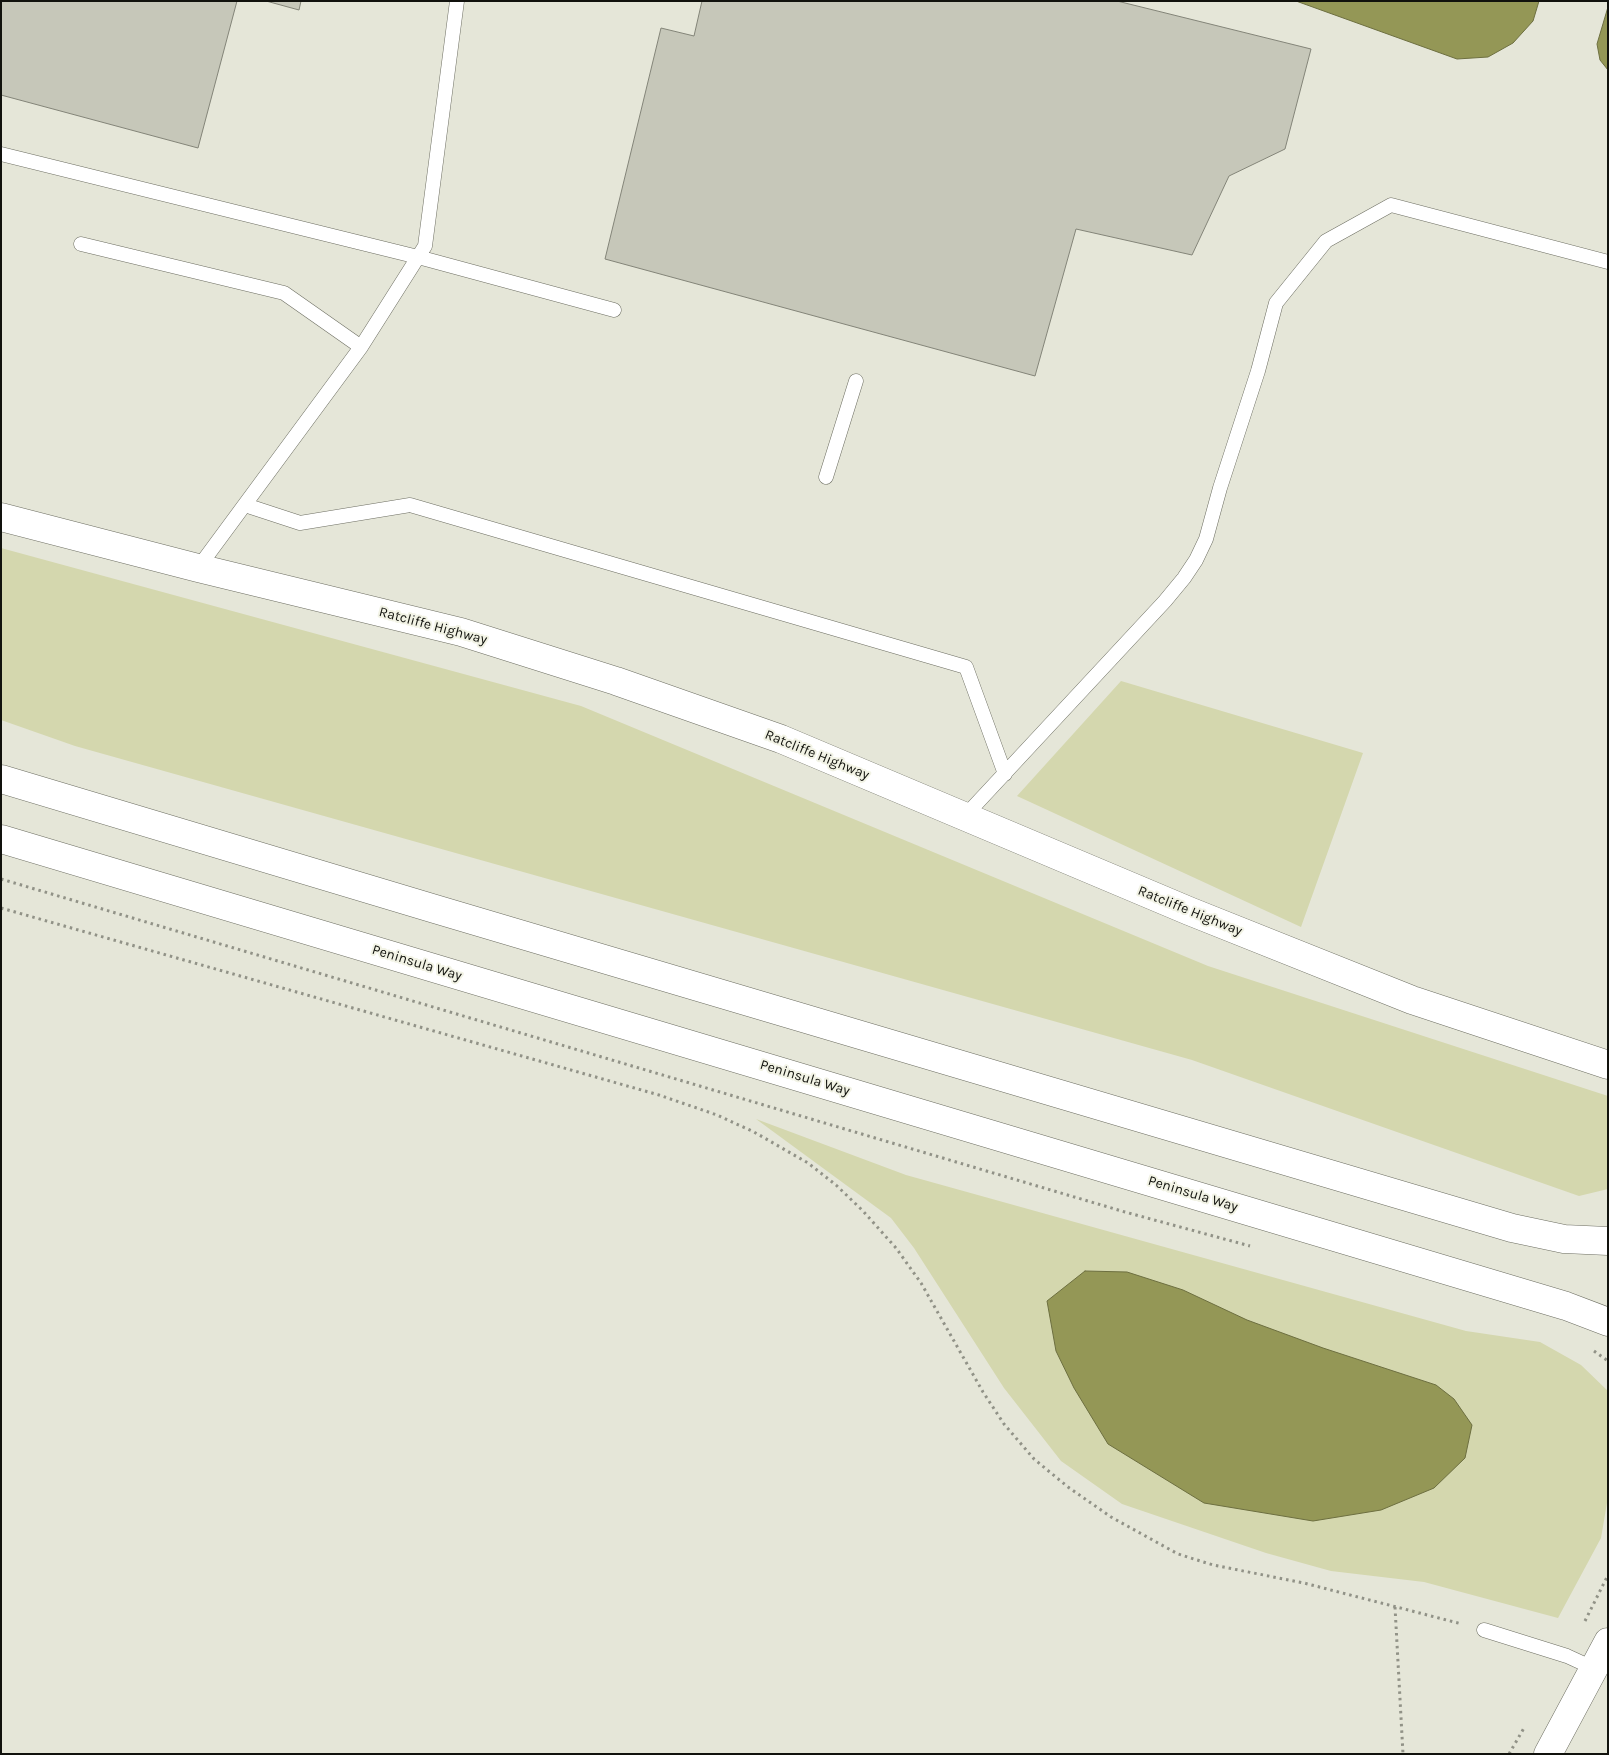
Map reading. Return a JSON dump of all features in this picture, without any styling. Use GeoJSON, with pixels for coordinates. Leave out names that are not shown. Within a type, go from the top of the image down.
{"type":"FeatureCollection","features":[{"type":"Feature","properties":{"kind":"main road","name":"Ratcliffe Highway"},"geometry":{"type":"LineString","coordinates":[[1,517],[198,568],[461,632],[607,678],[781,739],[1189,911],[1412,1000],[1608,1065]]}},
{"type":"Feature","properties":{"kind":"main road"},"geometry":{"type":"LineString","coordinates":[[1,779],[1512,1228],[1564,1239],[1608,1241]]}},
{"type":"Feature","properties":{"kind":"main road","name":"Peninsula Way"},"geometry":{"type":"LineString","coordinates":[[1,839],[1566,1306],[1608,1322]]}},
{"type":"Feature","properties":{"kind":"main road"},"geometry":{"type":"LineString","coordinates":[[1548,1754],[1608,1642]]}},
{"type":"Feature","properties":{"kind":"lane"},"geometry":{"type":"LineString","coordinates":[[198,568],[361,347],[425,246],[457,1]]}},
{"type":"Feature","properties":{"kind":"lane"},"geometry":{"type":"LineString","coordinates":[[1,154],[418,257],[614,310]]}},
{"type":"Feature","properties":{"kind":"lane"},"geometry":{"type":"LineString","coordinates":[[965,816],[1165,601],[1196,560],[1206,539],[1220,488],[1258,371],[1276,303],[1326,241],[1391,205],[1608,262]]}},
{"type":"Feature","properties":{"kind":"lane"},"geometry":{"type":"LineString","coordinates":[[81,244],[284,294],[361,347]]}},
{"type":"Feature","properties":{"kind":"lane"},"geometry":{"type":"LineString","coordinates":[[826,477],[856,381]]}},
{"type":"Feature","properties":{"kind":"lane"},"geometry":{"type":"LineString","coordinates":[[245,505],[300,523],[410,505],[966,667],[1005,774]]}},
{"type":"Feature","properties":{"kind":"lane"},"geometry":{"type":"LineString","coordinates":[[1484,1630],[1567,1656],[1593,1668]]}},
{"type":"Feature","properties":{"kind":"path"},"geometry":{"type":"LineString","coordinates":[[1,879],[1125,1212],[1258,1248]]}},
{"type":"Feature","properties":{"kind":"path"},"geometry":{"type":"LineString","coordinates":[[1,908],[659,1095],[717,1115],[754,1132],[808,1163],[836,1185],[870,1218],[896,1248],[921,1283],[982,1392],[1004,1424],[1034,1459],[1068,1487],[1110,1517],[1178,1554],[1213,1565],[1304,1583],[1484,1630]]}},
{"type":"Feature","properties":{"kind":"path"},"geometry":{"type":"LineString","coordinates":[[1591,1348],[1608,1361]]}},
{"type":"Feature","properties":{"kind":"path"},"geometry":{"type":"LineString","coordinates":[[1395,1606],[1403,1754]]}},
{"type":"Feature","properties":{"kind":"shaded area"},"geometry":{"type":"Polygon","coordinates":[[[1296,1],[1539,1],[1533,21],[1513,43],[1488,57],[1457,59],[1296,1]]]}},
{"type":"Feature","properties":{"kind":"shaded area"},"geometry":{"type":"Polygon","coordinates":[[[1608,7],[1608,70],[1600,60],[1597,44],[1608,7]]]}},
{"type":"Feature","properties":{"kind":"shaded area"},"geometry":{"type":"Polygon","coordinates":[[[1,548],[581,706],[1208,966],[1608,1096],[1608,1189],[1579,1196],[1192,1060],[75,746],[1,720],[1,548]]]}},
{"type":"Feature","properties":{"kind":"shaded area"},"geometry":{"type":"Polygon","coordinates":[[[1121,681],[1363,753],[1301,927],[1017,796],[1121,681]]]}},
{"type":"Feature","properties":{"kind":"shaded area"},"geometry":{"type":"Polygon","coordinates":[[[756,1119],[906,1175],[1466,1331],[1540,1342],[1581,1365],[1608,1391],[1608,1497],[1601,1538],[1558,1618],[1424,1582],[1331,1571],[1266,1553],[1122,1504],[1061,1461],[1004,1388],[914,1248],[891,1218],[756,1119]]]}},
{"type":"Feature","properties":{"kind":"shaded area"},"geometry":{"type":"Polygon","coordinates":[[[1085,1271],[1127,1272],[1183,1290],[1247,1320],[1323,1348],[1436,1385],[1454,1399],[1472,1425],[1465,1458],[1434,1488],[1381,1510],[1313,1521],[1204,1503],[1108,1444],[1074,1388],[1056,1351],[1047,1301],[1085,1271]]]}},
{"type":"Feature","properties":{"kind":"building"},"geometry":{"type":"Polygon","coordinates":[[[1,1],[237,1],[198,148],[1,95],[1,1]]]}},
{"type":"Feature","properties":{"kind":"building"},"geometry":{"type":"Polygon","coordinates":[[[266,1],[301,1],[299,10],[266,1]]]}},
{"type":"Feature","properties":{"kind":"building"},"geometry":{"type":"Polygon","coordinates":[[[702,1],[1117,1],[1311,49],[1285,149],[1229,176],[1192,255],[1076,229],[1035,376],[605,259],[661,28],[694,36],[702,1]]]}}]}
